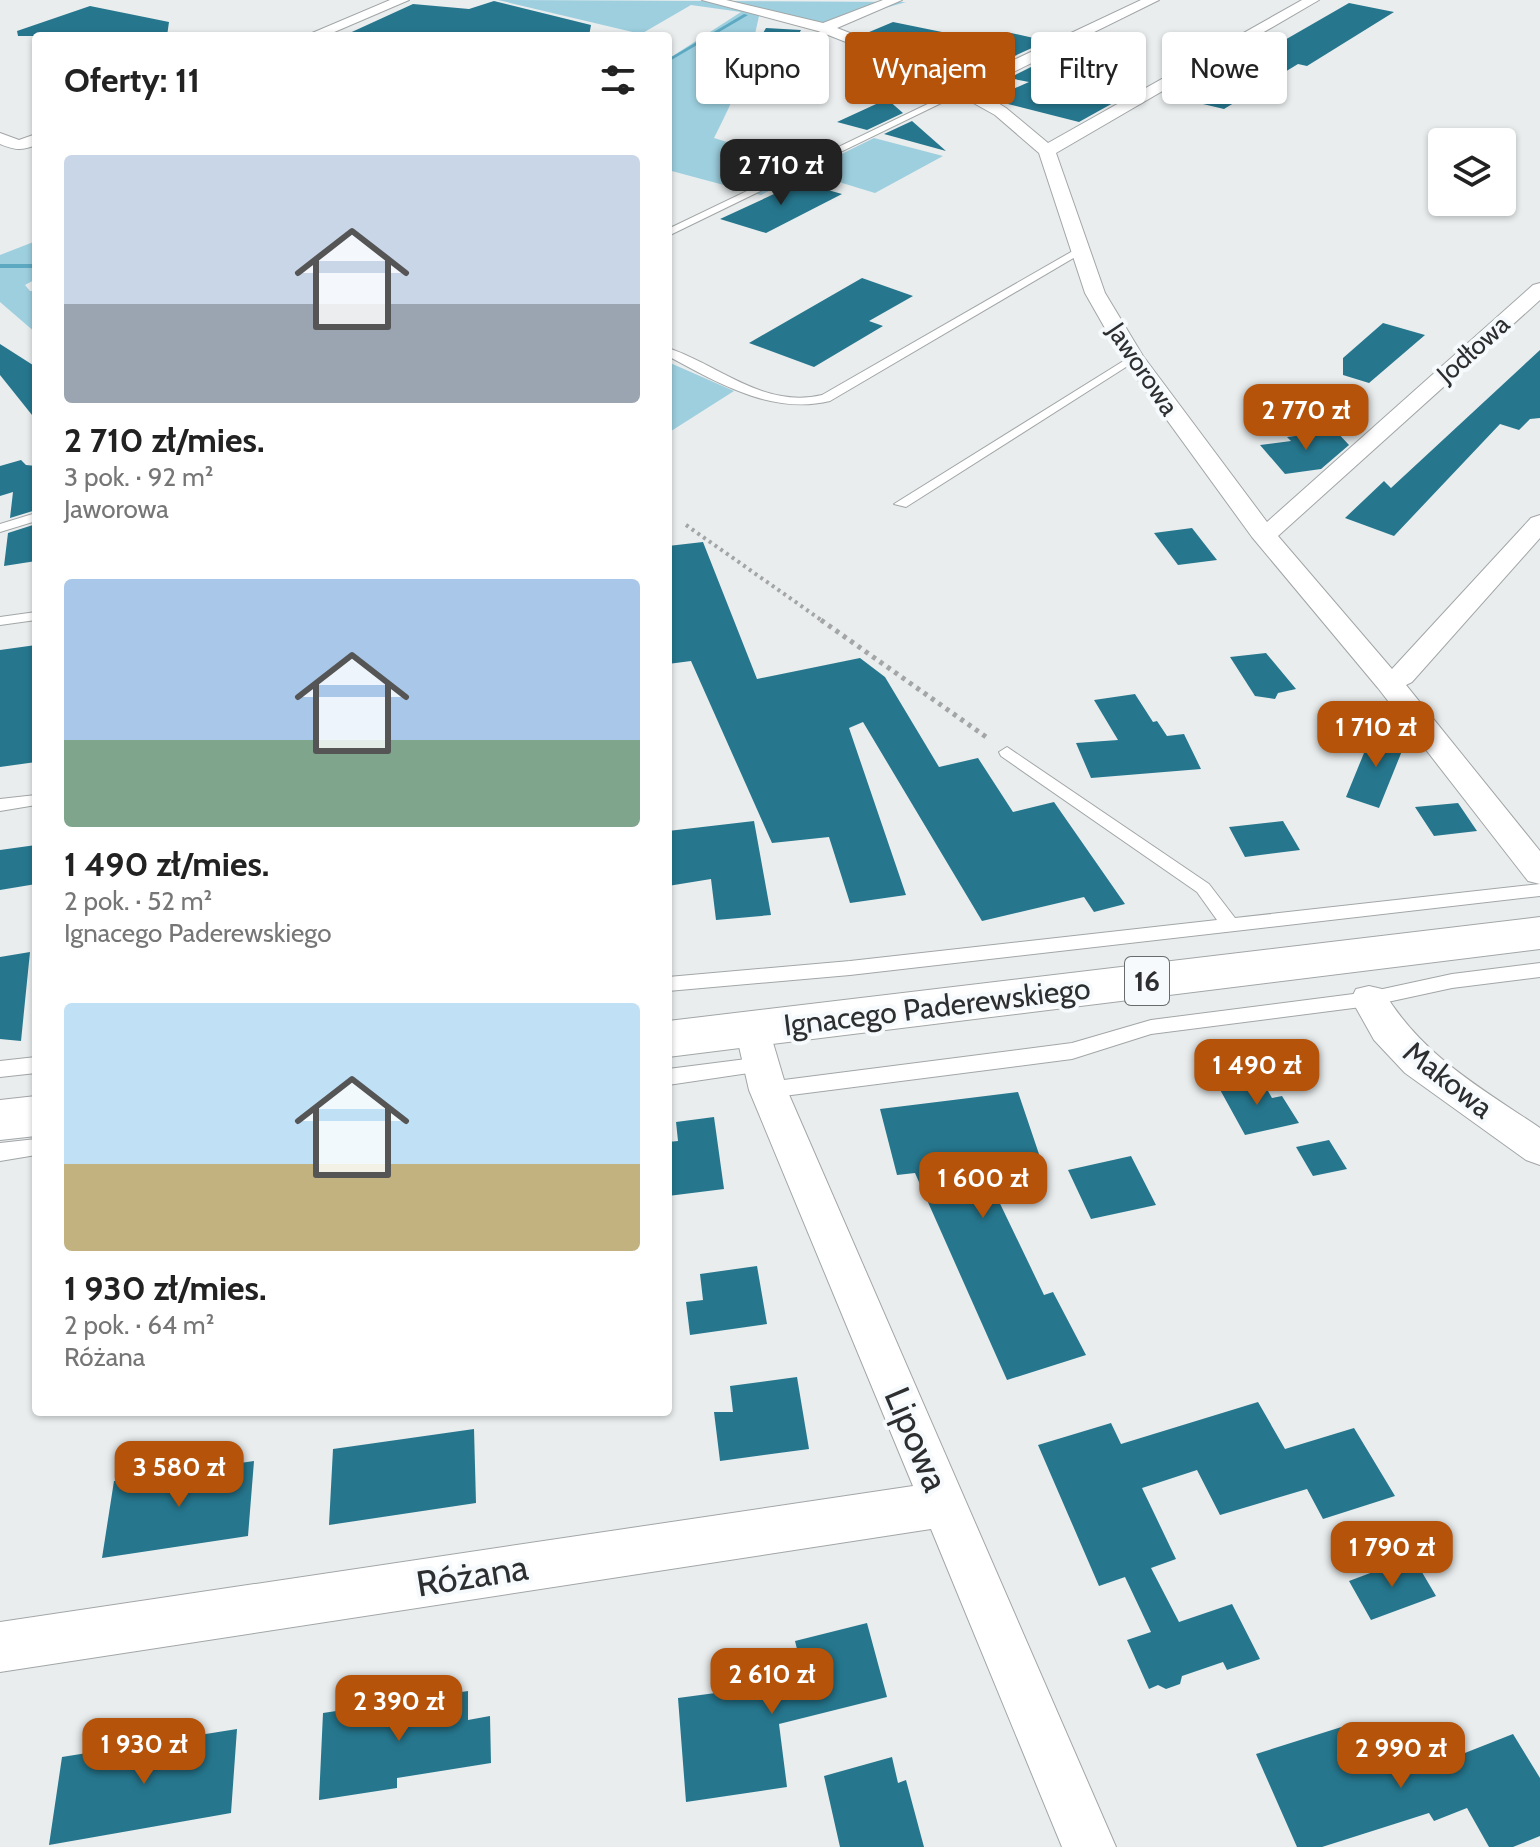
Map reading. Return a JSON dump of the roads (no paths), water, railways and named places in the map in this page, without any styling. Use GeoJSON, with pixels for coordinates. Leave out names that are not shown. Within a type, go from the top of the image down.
{"type":"FeatureCollection","features":[{"type":"Feature","properties":{"kind":"main road","name":"Ignacego Paderewskiego"},"geometry":{"type":"LineString","coordinates":[[672,1040],[761,1062],[1540,933]]}},
{"type":"Feature","properties":{"kind":"main road"},"geometry":{"type":"LineString","coordinates":[[0,1120],[32,1116]]}},
{"type":"Feature","properties":{"kind":"street"},"geometry":{"type":"LineString","coordinates":[[322,32],[402,0]]}},
{"type":"Feature","properties":{"kind":"street"},"geometry":{"type":"LineString","coordinates":[[824,28],[895,0]]}},
{"type":"Feature","properties":{"kind":"street"},"geometry":{"type":"LineString","coordinates":[[1015,66],[1152,0]]}},
{"type":"Feature","properties":{"kind":"street"},"geometry":{"type":"LineString","coordinates":[[988,104],[1031,134],[1047,151],[1312,0]]}},
{"type":"Feature","properties":{"kind":"street"},"geometry":{"type":"LineString","coordinates":[[719,3],[824,28],[845,37]]}},
{"type":"Feature","properties":{"kind":"street"},"geometry":{"type":"LineString","coordinates":[[0,138],[19,146],[32,141]]}},
{"type":"Feature","properties":{"kind":"street","name":"Jaworowa"},"geometry":{"type":"LineString","coordinates":[[1047,151],[1078,251],[1095,293],[1133,358],[1261,532],[1388,682],[1540,873]]}},
{"type":"Feature","properties":{"kind":"street","name":"Jodłowa"},"geometry":{"type":"LineString","coordinates":[[1261,532],[1273,530],[1540,289]]}},
{"type":"Feature","properties":{"kind":"street"},"geometry":{"type":"LineString","coordinates":[[1388,682],[1402,676],[1540,523]]}},
{"type":"Feature","properties":{"kind":"street","name":"Makowa"},"geometry":{"type":"LineString","coordinates":[[1369,999],[1387,1030],[1418,1063],[1540,1149]]}},
{"type":"Feature","properties":{"kind":"street","name":"Lipowa"},"geometry":{"type":"LineString","coordinates":[[761,1062],[1089,1847]]}},
{"type":"Feature","properties":{"kind":"street","name":"Różana"},"geometry":{"type":"LineString","coordinates":[[0,1647],[944,1504]]}},
{"type":"Feature","properties":{"kind":"lane"},"geometry":{"type":"LineString","coordinates":[[672,231],[935,104]]}},
{"type":"Feature","properties":{"kind":"lane"},"geometry":{"type":"LineString","coordinates":[[672,353],[725,379],[788,402],[826,398],[1078,251]]}},
{"type":"Feature","properties":{"kind":"lane"},"geometry":{"type":"LineString","coordinates":[[901,504],[1133,358]]}},
{"type":"Feature","properties":{"kind":"lane"},"geometry":{"type":"LineString","coordinates":[[0,528],[32,518]]}},
{"type":"Feature","properties":{"kind":"lane"},"geometry":{"type":"LineString","coordinates":[[0,621],[32,617]]}},
{"type":"Feature","properties":{"kind":"lane"},"geometry":{"type":"LineString","coordinates":[[1007,752],[1203,888],[1230,925]]}},
{"type":"Feature","properties":{"kind":"lane"},"geometry":{"type":"LineString","coordinates":[[0,805],[32,801]]}},
{"type":"Feature","properties":{"kind":"lane"},"geometry":{"type":"LineString","coordinates":[[672,984],[865,967],[1540,890]]}},
{"type":"Feature","properties":{"kind":"lane"},"geometry":{"type":"LineString","coordinates":[[672,1076],[761,1062],[1072,1051],[1151,1027],[1369,999],[1452,981],[1540,970]]}},
{"type":"Feature","properties":{"kind":"lane"},"geometry":{"type":"LineString","coordinates":[[0,1069],[32,1065]]}},
{"type":"Feature","properties":{"kind":"lane"},"geometry":{"type":"LineString","coordinates":[[0,1152],[32,1148]]}},
{"type":"Feature","properties":{"kind":"waterway"},"geometry":{"type":"LineString","coordinates":[[672,59],[746,15]]}},
{"type":"Feature","properties":{"kind":"waterway"},"geometry":{"type":"LineString","coordinates":[[0,266],[32,266]]}}]}
